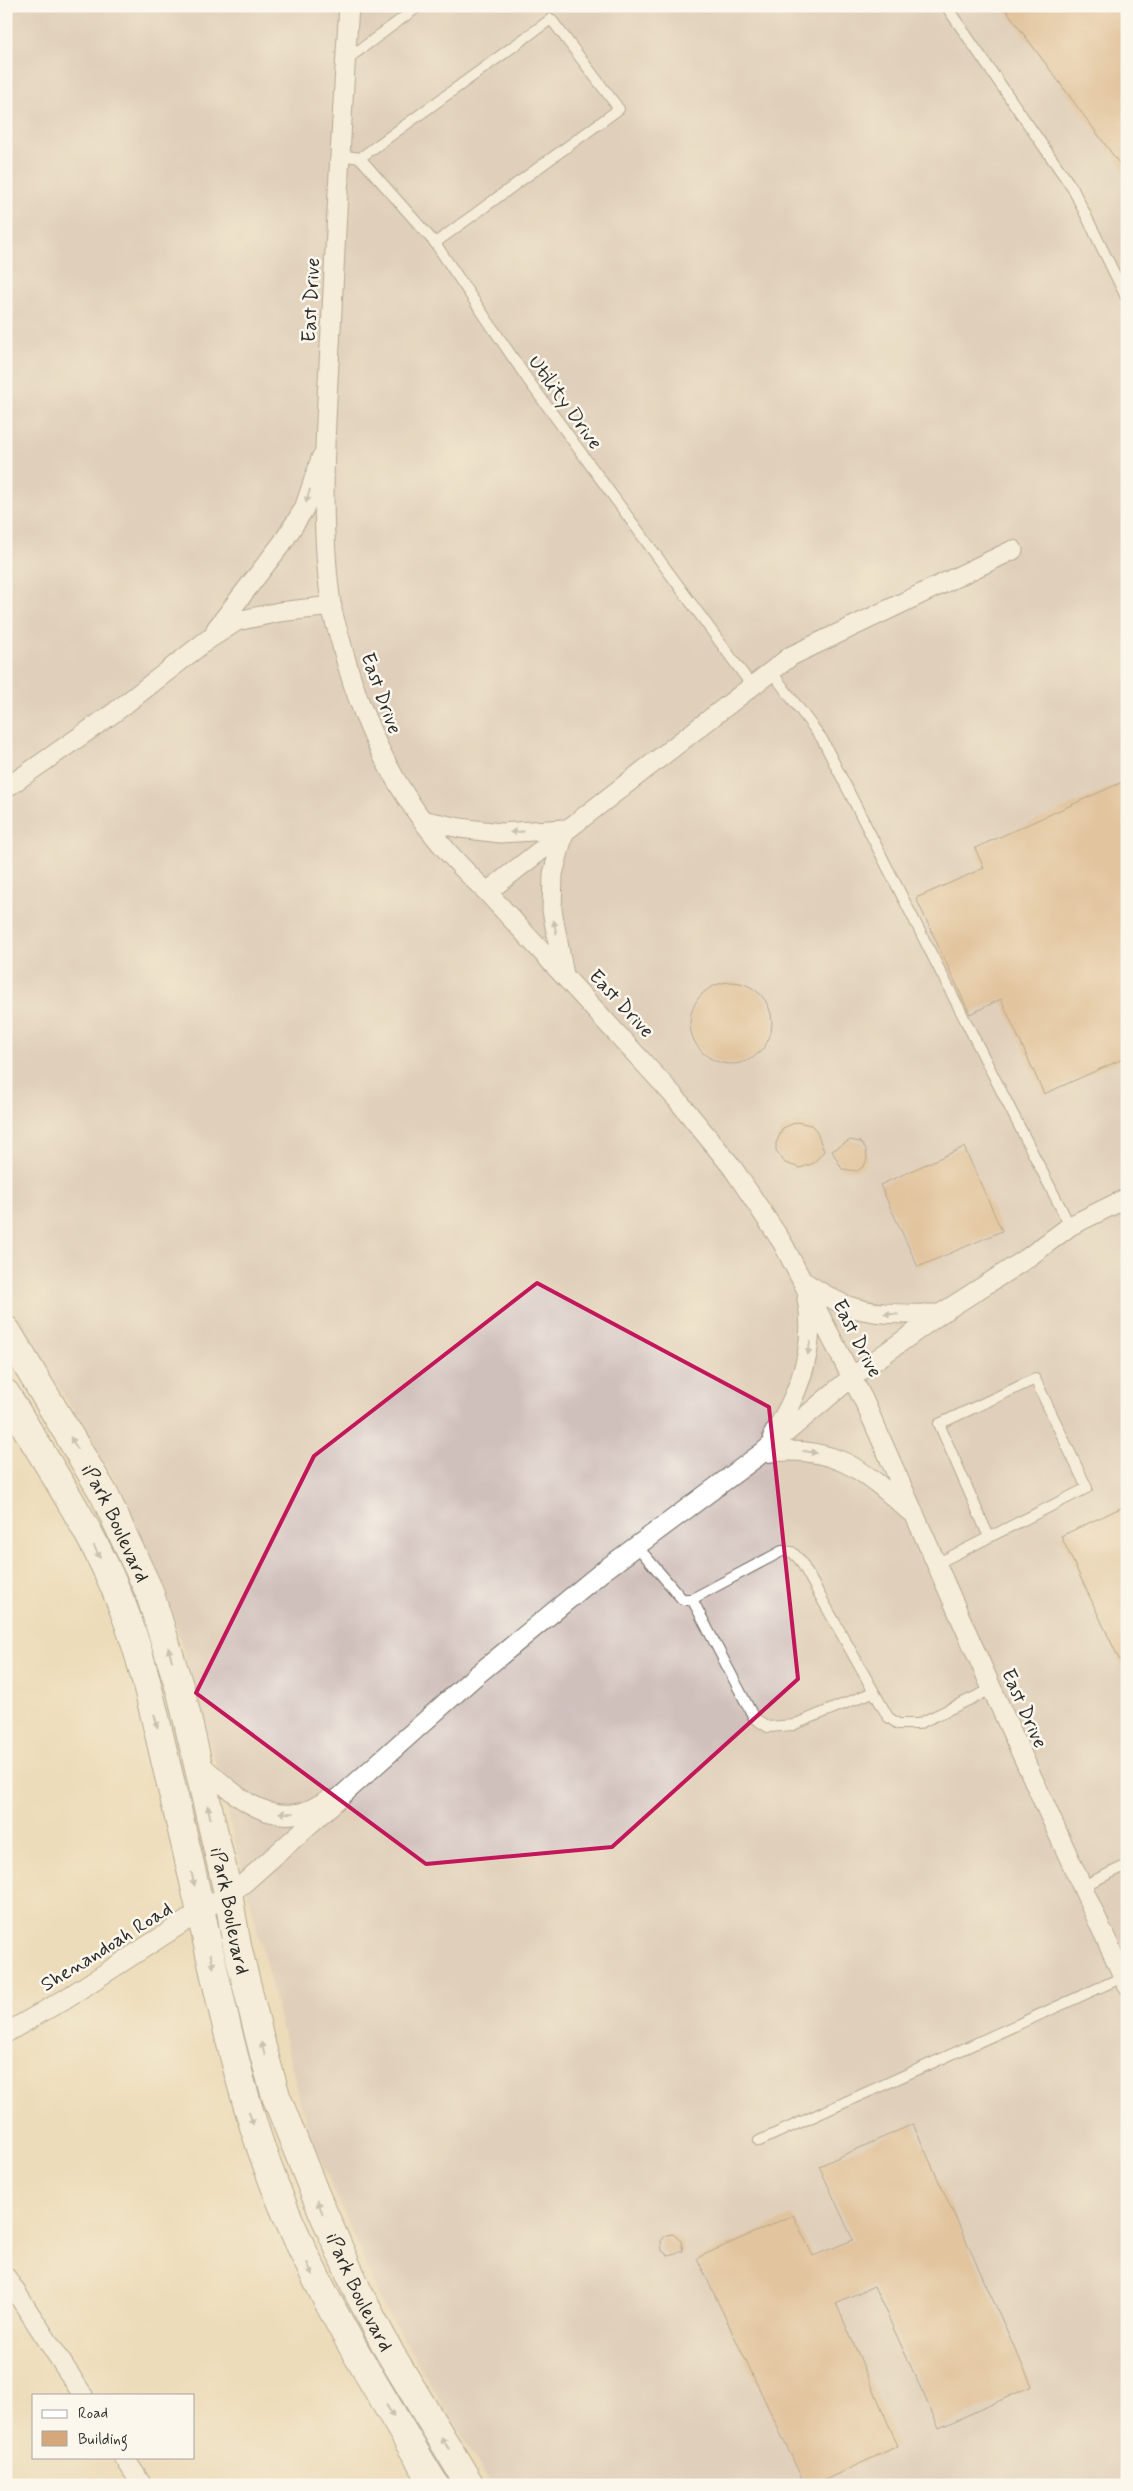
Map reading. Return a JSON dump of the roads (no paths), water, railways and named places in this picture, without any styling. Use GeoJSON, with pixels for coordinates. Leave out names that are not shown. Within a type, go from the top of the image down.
{"type":"FeatureCollection","features":[{"type":"Feature","properties":{"kind":"main road","name":"iPark Boulevard"},"geometry":{"type":"LineString","coordinates":[[6,1330],[104,1494],[136,1558],[172,1659],[198,1761],[228,1894],[237,1946],[276,2096],[318,2202],[354,2284],[390,2353],[470,2485]]}},
{"type":"Feature","properties":{"kind":"main road","name":"iPark Boulevard"},"geometry":{"type":"LineString","coordinates":[[6,1394],[74,1508],[122,1604],[144,1673],[240,2081],[261,2148],[286,2215],[315,2279],[348,2342],[436,2485]]}},
{"type":"Feature","properties":{"kind":"street","name":"East Drive"},"geometry":{"type":"LineString","coordinates":[[349,6],[325,450],[326,533],[332,606],[356,698],[384,762],[422,820],[458,865],[487,892],[704,1130],[758,1204],[804,1282],[852,1377],[1125,1981]]}},
{"type":"Feature","properties":{"kind":"street"},"geometry":{"type":"LineString","coordinates":[[206,641],[283,542],[304,509],[313,477],[325,450]]}},
{"type":"Feature","properties":{"kind":"street"},"geometry":{"type":"LineString","coordinates":[[487,892],[791,656],[1013,550]]}},
{"type":"Feature","properties":{"kind":"street"},"geometry":{"type":"LineString","coordinates":[[6,788],[115,712],[206,641],[237,621],[279,612],[332,606]]}},
{"type":"Feature","properties":{"kind":"street"},"geometry":{"type":"LineString","coordinates":[[422,820],[460,828],[500,832],[566,829]]}},
{"type":"Feature","properties":{"kind":"street"},"geometry":{"type":"LineString","coordinates":[[564,975],[552,910],[553,874],[566,829]]}},
{"type":"Feature","properties":{"kind":"street","name":"Shenandoah Road"},"geometry":{"type":"LineString","coordinates":[[6,2033],[65,1999],[201,1913],[259,1872],[472,1679],[636,1545],[762,1453],[852,1377],[940,1314],[1026,1259],[1070,1226],[1127,1198]]}},
{"type":"Feature","properties":{"kind":"street"},"geometry":{"type":"LineString","coordinates":[[804,1282],[846,1306],[869,1312],[940,1314]]}},
{"type":"Feature","properties":{"kind":"street"},"geometry":{"type":"LineString","coordinates":[[762,1453],[790,1408],[810,1347],[811,1319],[804,1282]]}},
{"type":"Feature","properties":{"kind":"street"},"geometry":{"type":"LineString","coordinates":[[762,1453],[787,1450],[808,1451],[829,1456],[848,1464],[880,1485],[915,1517]]}},
{"type":"Feature","properties":{"kind":"street"},"geometry":{"type":"LineString","coordinates":[[198,1761],[235,1795],[258,1808],[279,1813],[300,1813],[348,1791]]}},
{"type":"Feature","properties":{"kind":"street"},"geometry":{"type":"LineString","coordinates":[[6,2277],[82,2394]]}},
{"type":"Feature","properties":{"kind":"street"},"geometry":{"type":"LineString","coordinates":[[125,2458],[142,2485]]}},
{"type":"Feature","properties":{"kind":"lane"},"geometry":{"type":"LineString","coordinates":[[345,60],[418,6]]}},
{"type":"Feature","properties":{"kind":"lane"},"geometry":{"type":"LineString","coordinates":[[946,6],[1073,189],[1127,299]]}},
{"type":"Feature","properties":{"kind":"lane"},"geometry":{"type":"LineString","coordinates":[[340,155],[360,158],[551,19],[619,109],[435,244]]}},
{"type":"Feature","properties":{"kind":"lane","name":"Utility Drive"},"geometry":{"type":"LineString","coordinates":[[360,158],[435,244],[528,380],[752,686]]}},
{"type":"Feature","properties":{"kind":"lane"},"geometry":{"type":"LineString","coordinates":[[771,671],[822,739],[1070,1226]]}},
{"type":"Feature","properties":{"kind":"lane"},"geometry":{"type":"LineString","coordinates":[[936,1564],[1087,1488],[1034,1379],[939,1424],[989,1537]]}},
{"type":"Feature","properties":{"kind":"lane"},"geometry":{"type":"LineString","coordinates":[[636,1545],[682,1599],[692,1599],[782,1551],[792,1552],[800,1560],[888,1717],[898,1724],[918,1724],[992,1690]]}},
{"type":"Feature","properties":{"kind":"lane"},"geometry":{"type":"LineString","coordinates":[[692,1599],[754,1718],[768,1727],[793,1725],[873,1692]]}},
{"type":"Feature","properties":{"kind":"lane"},"geometry":{"type":"LineString","coordinates":[[1081,1887],[1127,1865]]}},
{"type":"Feature","properties":{"kind":"lane"},"geometry":{"type":"LineString","coordinates":[[759,2141],[1125,1981]]}}]}
